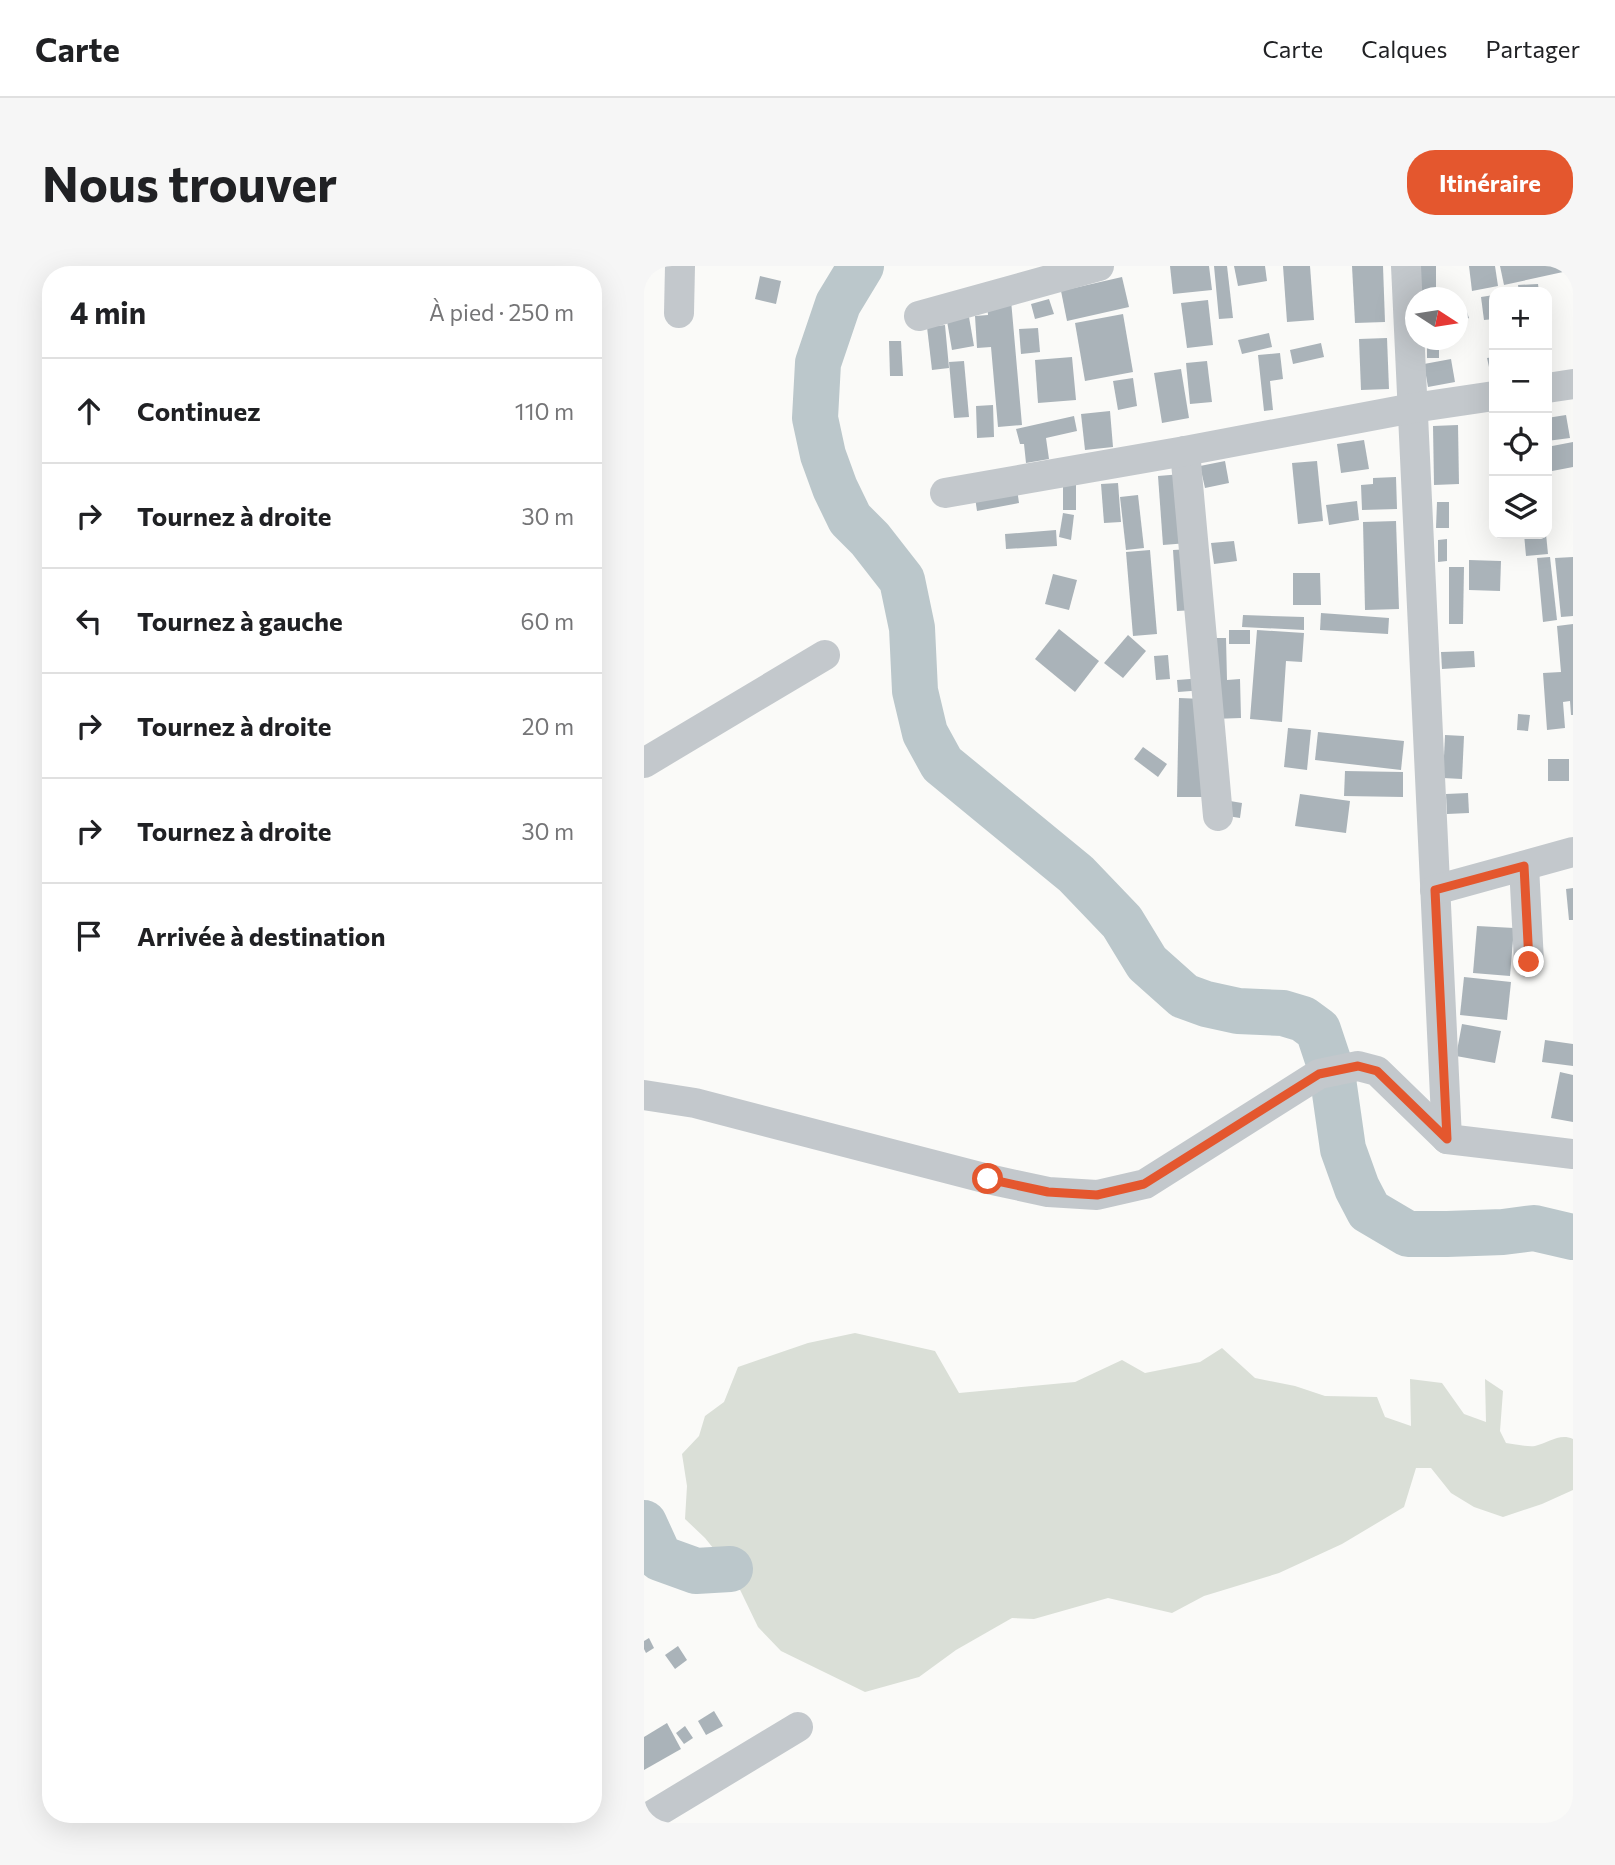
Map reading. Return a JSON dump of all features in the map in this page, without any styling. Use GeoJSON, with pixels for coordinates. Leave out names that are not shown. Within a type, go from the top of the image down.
{"type":"FeatureCollection","features":[{"type":"Feature","properties":{"kind":"street"},"geometry":{"type":"LineString","coordinates":[[679,313],[680,266]]}},
{"type":"Feature","properties":{"kind":"street"},"geometry":{"type":"LineString","coordinates":[[919,316],[1099,266]]}},
{"type":"Feature","properties":{"kind":"street"},"geometry":{"type":"LineString","coordinates":[[1406,266],[1447,1139]]}},
{"type":"Feature","properties":{"kind":"street"},"geometry":{"type":"LineString","coordinates":[[1552,387],[1573,384]]}},
{"type":"Feature","properties":{"kind":"street"},"geometry":{"type":"LineString","coordinates":[[945,493],[1185,452],[1413,408],[1489,397]]}},
{"type":"Feature","properties":{"kind":"street"},"geometry":{"type":"LineString","coordinates":[[1185,452],[1218,816]]}},
{"type":"Feature","properties":{"kind":"street"},"geometry":{"type":"LineString","coordinates":[[644,763],[825,655]]}},
{"type":"Feature","properties":{"kind":"street"},"geometry":{"type":"LineString","coordinates":[[1435,890],[1573,852]]}},
{"type":"Feature","properties":{"kind":"street"},"geometry":{"type":"LineString","coordinates":[[1524,866],[1529,962]]}},
{"type":"Feature","properties":{"kind":"street"},"geometry":{"type":"LineString","coordinates":[[644,1095],[695,1103],[1048,1192],[1097,1195],[1144,1184],[1319,1074],[1358,1066],[1377,1071],[1447,1139],[1573,1154]]}},
{"type":"Feature","properties":{"kind":"street"},"geometry":{"type":"LineString","coordinates":[[644,1821],[798,1727]]}},
{"type":"Feature","properties":{"kind":"shaded area"},"geometry":{"type":"Polygon","coordinates":[[[855,1333],[935,1351],[959,1393],[1075,1382],[1122,1360],[1145,1373],[1200,1362],[1222,1348],[1255,1378],[1295,1386],[1325,1396],[1377,1397],[1385,1417],[1411,1426],[1410,1379],[1442,1383],[1464,1414],[1486,1422],[1485,1379],[1503,1391],[1500,1431],[1506,1443],[1535,1446],[1559,1438],[1573,1439],[1573,1490],[1503,1517],[1474,1507],[1451,1493],[1431,1468],[1416,1468],[1404,1507],[1342,1544],[1279,1573],[1204,1596],[1172,1613],[1108,1598],[1034,1619],[1012,1618],[956,1650],[919,1677],[865,1692],[781,1651],[758,1627],[730,1569],[705,1538],[685,1519],[687,1486],[682,1454],[699,1436],[705,1416],[724,1402],[738,1367],[808,1343],[855,1333]]]}},
{"type":"Feature","properties":{"kind":"building"},"geometry":{"type":"Polygon","coordinates":[[[1170,266],[1209,266],[1212,290],[1173,294],[1170,266]]]}},
{"type":"Feature","properties":{"kind":"building"},"geometry":{"type":"Polygon","coordinates":[[[1214,266],[1227,266],[1233,318],[1219,319],[1214,266]]]}},
{"type":"Feature","properties":{"kind":"building"},"geometry":{"type":"Polygon","coordinates":[[[1234,266],[1265,266],[1267,281],[1238,286],[1234,266]]]}},
{"type":"Feature","properties":{"kind":"building"},"geometry":{"type":"Polygon","coordinates":[[[1283,266],[1310,266],[1314,320],[1287,322],[1283,266]]]}},
{"type":"Feature","properties":{"kind":"building"},"geometry":{"type":"Polygon","coordinates":[[[1352,266],[1383,266],[1385,322],[1355,323],[1352,266]]]}},
{"type":"Feature","properties":{"kind":"building"},"geometry":{"type":"Polygon","coordinates":[[[1419,266],[1436,266],[1436,287],[1419,287],[1419,266]]]}},
{"type":"Feature","properties":{"kind":"building"},"geometry":{"type":"Polygon","coordinates":[[[1469,266],[1495,266],[1498,286],[1472,291],[1469,266]]]}},
{"type":"Feature","properties":{"kind":"building"},"geometry":{"type":"Polygon","coordinates":[[[1500,266],[1562,266],[1563,272],[1504,285],[1500,266]]]}},
{"type":"Feature","properties":{"kind":"building"},"geometry":{"type":"Polygon","coordinates":[[[760,276],[781,281],[776,304],[755,299],[760,276]]]}},
{"type":"Feature","properties":{"kind":"building"},"geometry":{"type":"Polygon","coordinates":[[[1122,277],[1129,307],[1067,321],[1061,291],[1122,277]]]}},
{"type":"Feature","properties":{"kind":"building"},"geometry":{"type":"Polygon","coordinates":[[[1538,284],[1538,287],[1518,287],[1538,284]]]}},
{"type":"Feature","properties":{"kind":"building"},"geometry":{"type":"Polygon","coordinates":[[[1489,296],[1489,320],[1484,320],[1481,297],[1489,296]]]}},
{"type":"Feature","properties":{"kind":"building"},"geometry":{"type":"Polygon","coordinates":[[[1049,299],[1054,314],[1035,319],[1031,304],[1049,299]]]}},
{"type":"Feature","properties":{"kind":"building"},"geometry":{"type":"Polygon","coordinates":[[[1011,300],[1022,425],[998,427],[991,347],[977,348],[975,316],[988,315],[987,302],[1011,300]]]}},
{"type":"Feature","properties":{"kind":"building"},"geometry":{"type":"Polygon","coordinates":[[[1208,300],[1213,345],[1187,348],[1181,303],[1208,300]]]}},
{"type":"Feature","properties":{"kind":"building"},"geometry":{"type":"Polygon","coordinates":[[[1123,314],[1133,372],[1085,381],[1075,323],[1123,314]]]}},
{"type":"Feature","properties":{"kind":"building"},"geometry":{"type":"Polygon","coordinates":[[[969,317],[974,346],[952,350],[947,321],[969,317]]]}},
{"type":"Feature","properties":{"kind":"building"},"geometry":{"type":"Polygon","coordinates":[[[945,325],[949,368],[932,370],[927,327],[945,325]]]}},
{"type":"Feature","properties":{"kind":"building"},"geometry":{"type":"Polygon","coordinates":[[[1038,328],[1040,352],[1021,354],[1019,329],[1038,328]]]}},
{"type":"Feature","properties":{"kind":"building"},"geometry":{"type":"Polygon","coordinates":[[[1269,333],[1272,347],[1242,354],[1238,340],[1269,333]]]}},
{"type":"Feature","properties":{"kind":"building"},"geometry":{"type":"Polygon","coordinates":[[[1387,338],[1389,389],[1361,390],[1359,339],[1387,338]]]}},
{"type":"Feature","properties":{"kind":"building"},"geometry":{"type":"Polygon","coordinates":[[[889,341],[901,341],[903,376],[890,376],[889,341]]]}},
{"type":"Feature","properties":{"kind":"building"},"geometry":{"type":"Polygon","coordinates":[[[1321,343],[1324,357],[1293,364],[1290,350],[1321,343]]]}},
{"type":"Feature","properties":{"kind":"building"},"geometry":{"type":"Polygon","coordinates":[[[1427,350],[1439,350],[1439,358],[1427,358],[1427,350]]]}},
{"type":"Feature","properties":{"kind":"building"},"geometry":{"type":"Polygon","coordinates":[[[1280,353],[1283,379],[1270,381],[1273,410],[1264,411],[1258,355],[1280,353]]]}},
{"type":"Feature","properties":{"kind":"building"},"geometry":{"type":"Polygon","coordinates":[[[1072,357],[1076,400],[1038,403],[1035,360],[1072,357]]]}},
{"type":"Feature","properties":{"kind":"building"},"geometry":{"type":"Polygon","coordinates":[[[1451,359],[1455,382],[1428,387],[1424,364],[1451,359]]]}},
{"type":"Feature","properties":{"kind":"building"},"geometry":{"type":"Polygon","coordinates":[[[964,361],[969,417],[954,418],[949,362],[964,361]]]}},
{"type":"Feature","properties":{"kind":"building"},"geometry":{"type":"Polygon","coordinates":[[[1207,361],[1212,402],[1190,404],[1186,363],[1207,361]]]}},
{"type":"Feature","properties":{"kind":"building"},"geometry":{"type":"Polygon","coordinates":[[[1181,369],[1189,418],[1162,423],[1154,373],[1181,369]]]}},
{"type":"Feature","properties":{"kind":"building"},"geometry":{"type":"Polygon","coordinates":[[[1133,378],[1137,406],[1118,410],[1113,381],[1133,378]]]}},
{"type":"Feature","properties":{"kind":"building"},"geometry":{"type":"Polygon","coordinates":[[[993,405],[994,437],[977,438],[976,406],[993,405]]]}},
{"type":"Feature","properties":{"kind":"building"},"geometry":{"type":"Polygon","coordinates":[[[1110,411],[1113,447],[1085,450],[1081,414],[1110,411]]]}},
{"type":"Feature","properties":{"kind":"building"},"geometry":{"type":"Polygon","coordinates":[[[1566,415],[1570,438],[1552,440],[1552,417],[1566,415]]]}},
{"type":"Feature","properties":{"kind":"building"},"geometry":{"type":"Polygon","coordinates":[[[1074,416],[1077,431],[1046,438],[1049,459],[1026,463],[1024,444],[1020,444],[1016,429],[1074,416]]]}},
{"type":"Feature","properties":{"kind":"building"},"geometry":{"type":"Polygon","coordinates":[[[1458,425],[1459,484],[1434,485],[1433,426],[1458,425]]]}},
{"type":"Feature","properties":{"kind":"building"},"geometry":{"type":"Polygon","coordinates":[[[1364,440],[1369,469],[1341,473],[1337,444],[1364,440]]]}},
{"type":"Feature","properties":{"kind":"building"},"geometry":{"type":"Polygon","coordinates":[[[1573,442],[1573,467],[1552,471],[1552,446],[1573,442]]]}},
{"type":"Feature","properties":{"kind":"building"},"geometry":{"type":"Polygon","coordinates":[[[1225,461],[1229,483],[1205,488],[1200,466],[1225,461]]]}},
{"type":"Feature","properties":{"kind":"building"},"geometry":{"type":"Polygon","coordinates":[[[1317,461],[1323,521],[1298,524],[1292,463],[1317,461]]]}},
{"type":"Feature","properties":{"kind":"building"},"geometry":{"type":"Polygon","coordinates":[[[1182,474],[1188,543],[1163,545],[1158,476],[1182,474]]]}},
{"type":"Feature","properties":{"kind":"building"},"geometry":{"type":"Polygon","coordinates":[[[1396,477],[1397,509],[1362,510],[1361,485],[1373,484],[1373,478],[1396,477]]]}},
{"type":"Feature","properties":{"kind":"building"},"geometry":{"type":"Polygon","coordinates":[[[1118,483],[1121,522],[1104,523],[1101,484],[1118,483]]]}},
{"type":"Feature","properties":{"kind":"building"},"geometry":{"type":"Polygon","coordinates":[[[1063,484],[1076,484],[1076,510],[1063,510],[1063,484]]]}},
{"type":"Feature","properties":{"kind":"building"},"geometry":{"type":"Polygon","coordinates":[[[1017,489],[1019,503],[977,511],[975,497],[1017,489]]]}},
{"type":"Feature","properties":{"kind":"building"},"geometry":{"type":"Polygon","coordinates":[[[1138,495],[1144,548],[1126,550],[1120,497],[1138,495]]]}},
{"type":"Feature","properties":{"kind":"building"},"geometry":{"type":"Polygon","coordinates":[[[1357,501],[1359,520],[1329,525],[1326,505],[1357,501]]]}},
{"type":"Feature","properties":{"kind":"building"},"geometry":{"type":"Polygon","coordinates":[[[1437,502],[1449,502],[1449,528],[1436,528],[1437,502]]]}},
{"type":"Feature","properties":{"kind":"building"},"geometry":{"type":"Polygon","coordinates":[[[1063,513],[1074,515],[1071,540],[1059,537],[1063,513]]]}},
{"type":"Feature","properties":{"kind":"building"},"geometry":{"type":"Polygon","coordinates":[[[1396,521],[1399,609],[1365,610],[1363,522],[1396,521]]]}},
{"type":"Feature","properties":{"kind":"building"},"geometry":{"type":"Polygon","coordinates":[[[1056,530],[1057,546],[1006,549],[1005,534],[1056,530]]]}},
{"type":"Feature","properties":{"kind":"building"},"geometry":{"type":"Polygon","coordinates":[[[1447,539],[1447,561],[1438,562],[1438,540],[1447,539]]]}},
{"type":"Feature","properties":{"kind":"building"},"geometry":{"type":"Polygon","coordinates":[[[1524,539],[1546,539],[1548,554],[1526,556],[1524,539]]]}},
{"type":"Feature","properties":{"kind":"building"},"geometry":{"type":"Polygon","coordinates":[[[1234,541],[1237,561],[1214,564],[1211,543],[1234,541]]]}},
{"type":"Feature","properties":{"kind":"building"},"geometry":{"type":"Polygon","coordinates":[[[1190,549],[1194,610],[1177,611],[1173,550],[1190,549]]]}},
{"type":"Feature","properties":{"kind":"building"},"geometry":{"type":"Polygon","coordinates":[[[1150,550],[1157,634],[1133,636],[1126,552],[1150,550]]]}},
{"type":"Feature","properties":{"kind":"building"},"geometry":{"type":"Polygon","coordinates":[[[1550,557],[1557,620],[1543,622],[1537,558],[1550,557]]]}},
{"type":"Feature","properties":{"kind":"building"},"geometry":{"type":"Polygon","coordinates":[[[1573,557],[1573,616],[1561,617],[1555,558],[1573,557]]]}},
{"type":"Feature","properties":{"kind":"building"},"geometry":{"type":"Polygon","coordinates":[[[1469,560],[1501,561],[1500,591],[1469,590],[1469,560]]]}},
{"type":"Feature","properties":{"kind":"building"},"geometry":{"type":"Polygon","coordinates":[[[1449,567],[1464,567],[1463,624],[1449,624],[1449,567]]]}},
{"type":"Feature","properties":{"kind":"building"},"geometry":{"type":"Polygon","coordinates":[[[1293,573],[1320,573],[1321,605],[1293,605],[1293,573]]]}},
{"type":"Feature","properties":{"kind":"building"},"geometry":{"type":"Polygon","coordinates":[[[1053,574],[1077,580],[1069,610],[1045,604],[1053,574]]]}},
{"type":"Feature","properties":{"kind":"building"},"geometry":{"type":"Polygon","coordinates":[[[1321,613],[1389,618],[1388,634],[1320,630],[1321,613]]]}},
{"type":"Feature","properties":{"kind":"building"},"geometry":{"type":"Polygon","coordinates":[[[1243,615],[1304,617],[1304,630],[1242,627],[1243,615]]]}},
{"type":"Feature","properties":{"kind":"building"},"geometry":{"type":"Polygon","coordinates":[[[1573,624],[1573,715],[1570,701],[1563,702],[1565,728],[1547,730],[1543,673],[1561,672],[1557,626],[1573,624]]]}},
{"type":"Feature","properties":{"kind":"building"},"geometry":{"type":"Polygon","coordinates":[[[1059,629],[1099,661],[1075,692],[1035,659],[1059,629]]]}},
{"type":"Feature","properties":{"kind":"building"},"geometry":{"type":"Polygon","coordinates":[[[1229,630],[1250,630],[1250,644],[1229,644],[1229,630]]]}},
{"type":"Feature","properties":{"kind":"building"},"geometry":{"type":"Polygon","coordinates":[[[1257,630],[1304,633],[1302,662],[1286,661],[1282,722],[1250,719],[1257,630]]]}},
{"type":"Feature","properties":{"kind":"building"},"geometry":{"type":"Polygon","coordinates":[[[1128,635],[1146,651],[1123,678],[1104,663],[1128,635]]]}},
{"type":"Feature","properties":{"kind":"building"},"geometry":{"type":"Polygon","coordinates":[[[1210,638],[1226,638],[1227,680],[1240,679],[1241,718],[1213,719],[1210,638]]]}},
{"type":"Feature","properties":{"kind":"building"},"geometry":{"type":"Polygon","coordinates":[[[1474,651],[1475,667],[1442,669],[1441,652],[1474,651]]]}},
{"type":"Feature","properties":{"kind":"building"},"geometry":{"type":"Polygon","coordinates":[[[1168,655],[1170,679],[1156,680],[1154,656],[1168,655]]]}},
{"type":"Feature","properties":{"kind":"building"},"geometry":{"type":"Polygon","coordinates":[[[1203,678],[1204,690],[1178,692],[1177,680],[1203,678]]]}},
{"type":"Feature","properties":{"kind":"building"},"geometry":{"type":"Polygon","coordinates":[[[1179,698],[1204,699],[1202,797],[1177,797],[1179,698]]]}},
{"type":"Feature","properties":{"kind":"building"},"geometry":{"type":"Polygon","coordinates":[[[1518,714],[1530,715],[1528,731],[1517,730],[1518,714]]]}},
{"type":"Feature","properties":{"kind":"building"},"geometry":{"type":"Polygon","coordinates":[[[1288,728],[1311,730],[1307,770],[1284,767],[1288,728]]]}},
{"type":"Feature","properties":{"kind":"building"},"geometry":{"type":"Polygon","coordinates":[[[1318,732],[1404,741],[1401,770],[1315,760],[1318,732]]]}},
{"type":"Feature","properties":{"kind":"building"},"geometry":{"type":"Polygon","coordinates":[[[1445,735],[1464,736],[1462,779],[1443,778],[1445,735]]]}},
{"type":"Feature","properties":{"kind":"building"},"geometry":{"type":"Polygon","coordinates":[[[1143,747],[1167,764],[1158,777],[1134,759],[1143,747]]]}},
{"type":"Feature","properties":{"kind":"building"},"geometry":{"type":"Polygon","coordinates":[[[1548,759],[1569,759],[1569,781],[1548,781],[1548,759]]]}},
{"type":"Feature","properties":{"kind":"building"},"geometry":{"type":"Polygon","coordinates":[[[1345,771],[1403,772],[1403,797],[1344,796],[1345,771]]]}},
{"type":"Feature","properties":{"kind":"building"},"geometry":{"type":"Polygon","coordinates":[[[1468,793],[1469,813],[1447,814],[1446,794],[1468,793]]]}},
{"type":"Feature","properties":{"kind":"building"},"geometry":{"type":"Polygon","coordinates":[[[1300,794],[1350,801],[1346,833],[1295,826],[1300,794]]]}},
{"type":"Feature","properties":{"kind":"building"},"geometry":{"type":"Polygon","coordinates":[[[1218,799],[1242,803],[1240,818],[1215,814],[1218,799]]]}},
{"type":"Feature","properties":{"kind":"building"},"geometry":{"type":"Polygon","coordinates":[[[1573,888],[1573,920],[1569,920],[1566,889],[1573,888]]]}},
{"type":"Feature","properties":{"kind":"building"},"geometry":{"type":"Polygon","coordinates":[[[1477,926],[1514,928],[1510,976],[1473,973],[1477,926]]]}},
{"type":"Feature","properties":{"kind":"building"},"geometry":{"type":"Polygon","coordinates":[[[1464,977],[1511,982],[1507,1020],[1460,1015],[1464,977]]]}},
{"type":"Feature","properties":{"kind":"building"},"geometry":{"type":"Polygon","coordinates":[[[1462,1024],[1501,1031],[1495,1063],[1456,1056],[1462,1024]]]}},
{"type":"Feature","properties":{"kind":"building"},"geometry":{"type":"Polygon","coordinates":[[[1545,1040],[1573,1044],[1573,1066],[1542,1062],[1545,1040]]]}},
{"type":"Feature","properties":{"kind":"building"},"geometry":{"type":"Polygon","coordinates":[[[1560,1072],[1573,1075],[1573,1122],[1551,1118],[1560,1072]]]}},
{"type":"Feature","properties":{"kind":"building"},"geometry":{"type":"Polygon","coordinates":[[[649,1638],[654,1648],[646,1653],[644,1641],[649,1638]]]}},
{"type":"Feature","properties":{"kind":"building"},"geometry":{"type":"Polygon","coordinates":[[[678,1646],[687,1660],[675,1669],[665,1655],[678,1646]]]}},
{"type":"Feature","properties":{"kind":"building"},"geometry":{"type":"Polygon","coordinates":[[[714,1711],[723,1726],[706,1735],[698,1721],[714,1711]]]}},
{"type":"Feature","properties":{"kind":"building"},"geometry":{"type":"Polygon","coordinates":[[[667,1723],[681,1749],[644,1770],[644,1737],[667,1723]]]}},
{"type":"Feature","properties":{"kind":"building"},"geometry":{"type":"Polygon","coordinates":[[[685,1726],[693,1738],[684,1744],[676,1733],[685,1726]]]}},
{"type":"Feature","properties":{"kind":"waterway"},"geometry":{"type":"LineString","coordinates":[[861,266],[838,304],[818,363],[815,418],[823,455],[850,519],[870,539],[902,580],[912,628],[915,691],[925,733],[942,764],[1076,874],[1122,922],[1147,963],[1184,996],[1238,1011],[1283,1013],[1303,1019],[1318,1030],[1332,1072],[1343,1149],[1357,1188],[1369,1211],[1408,1234],[1503,1232],[1534,1228],[1573,1237]]}},
{"type":"Feature","properties":{"kind":"waterway"},"geometry":{"type":"LineString","coordinates":[[644,1523],[660,1558],[696,1571],[730,1569]]}},
{"type":"Feature","properties":{"kind":"route"},"geometry":{"type":"LineString","coordinates":[[988,1179],[1048,1192],[1097,1195],[1144,1184],[1319,1074],[1358,1066],[1377,1071],[1447,1139],[1435,890],[1524,866],[1529,962]]}}]}
